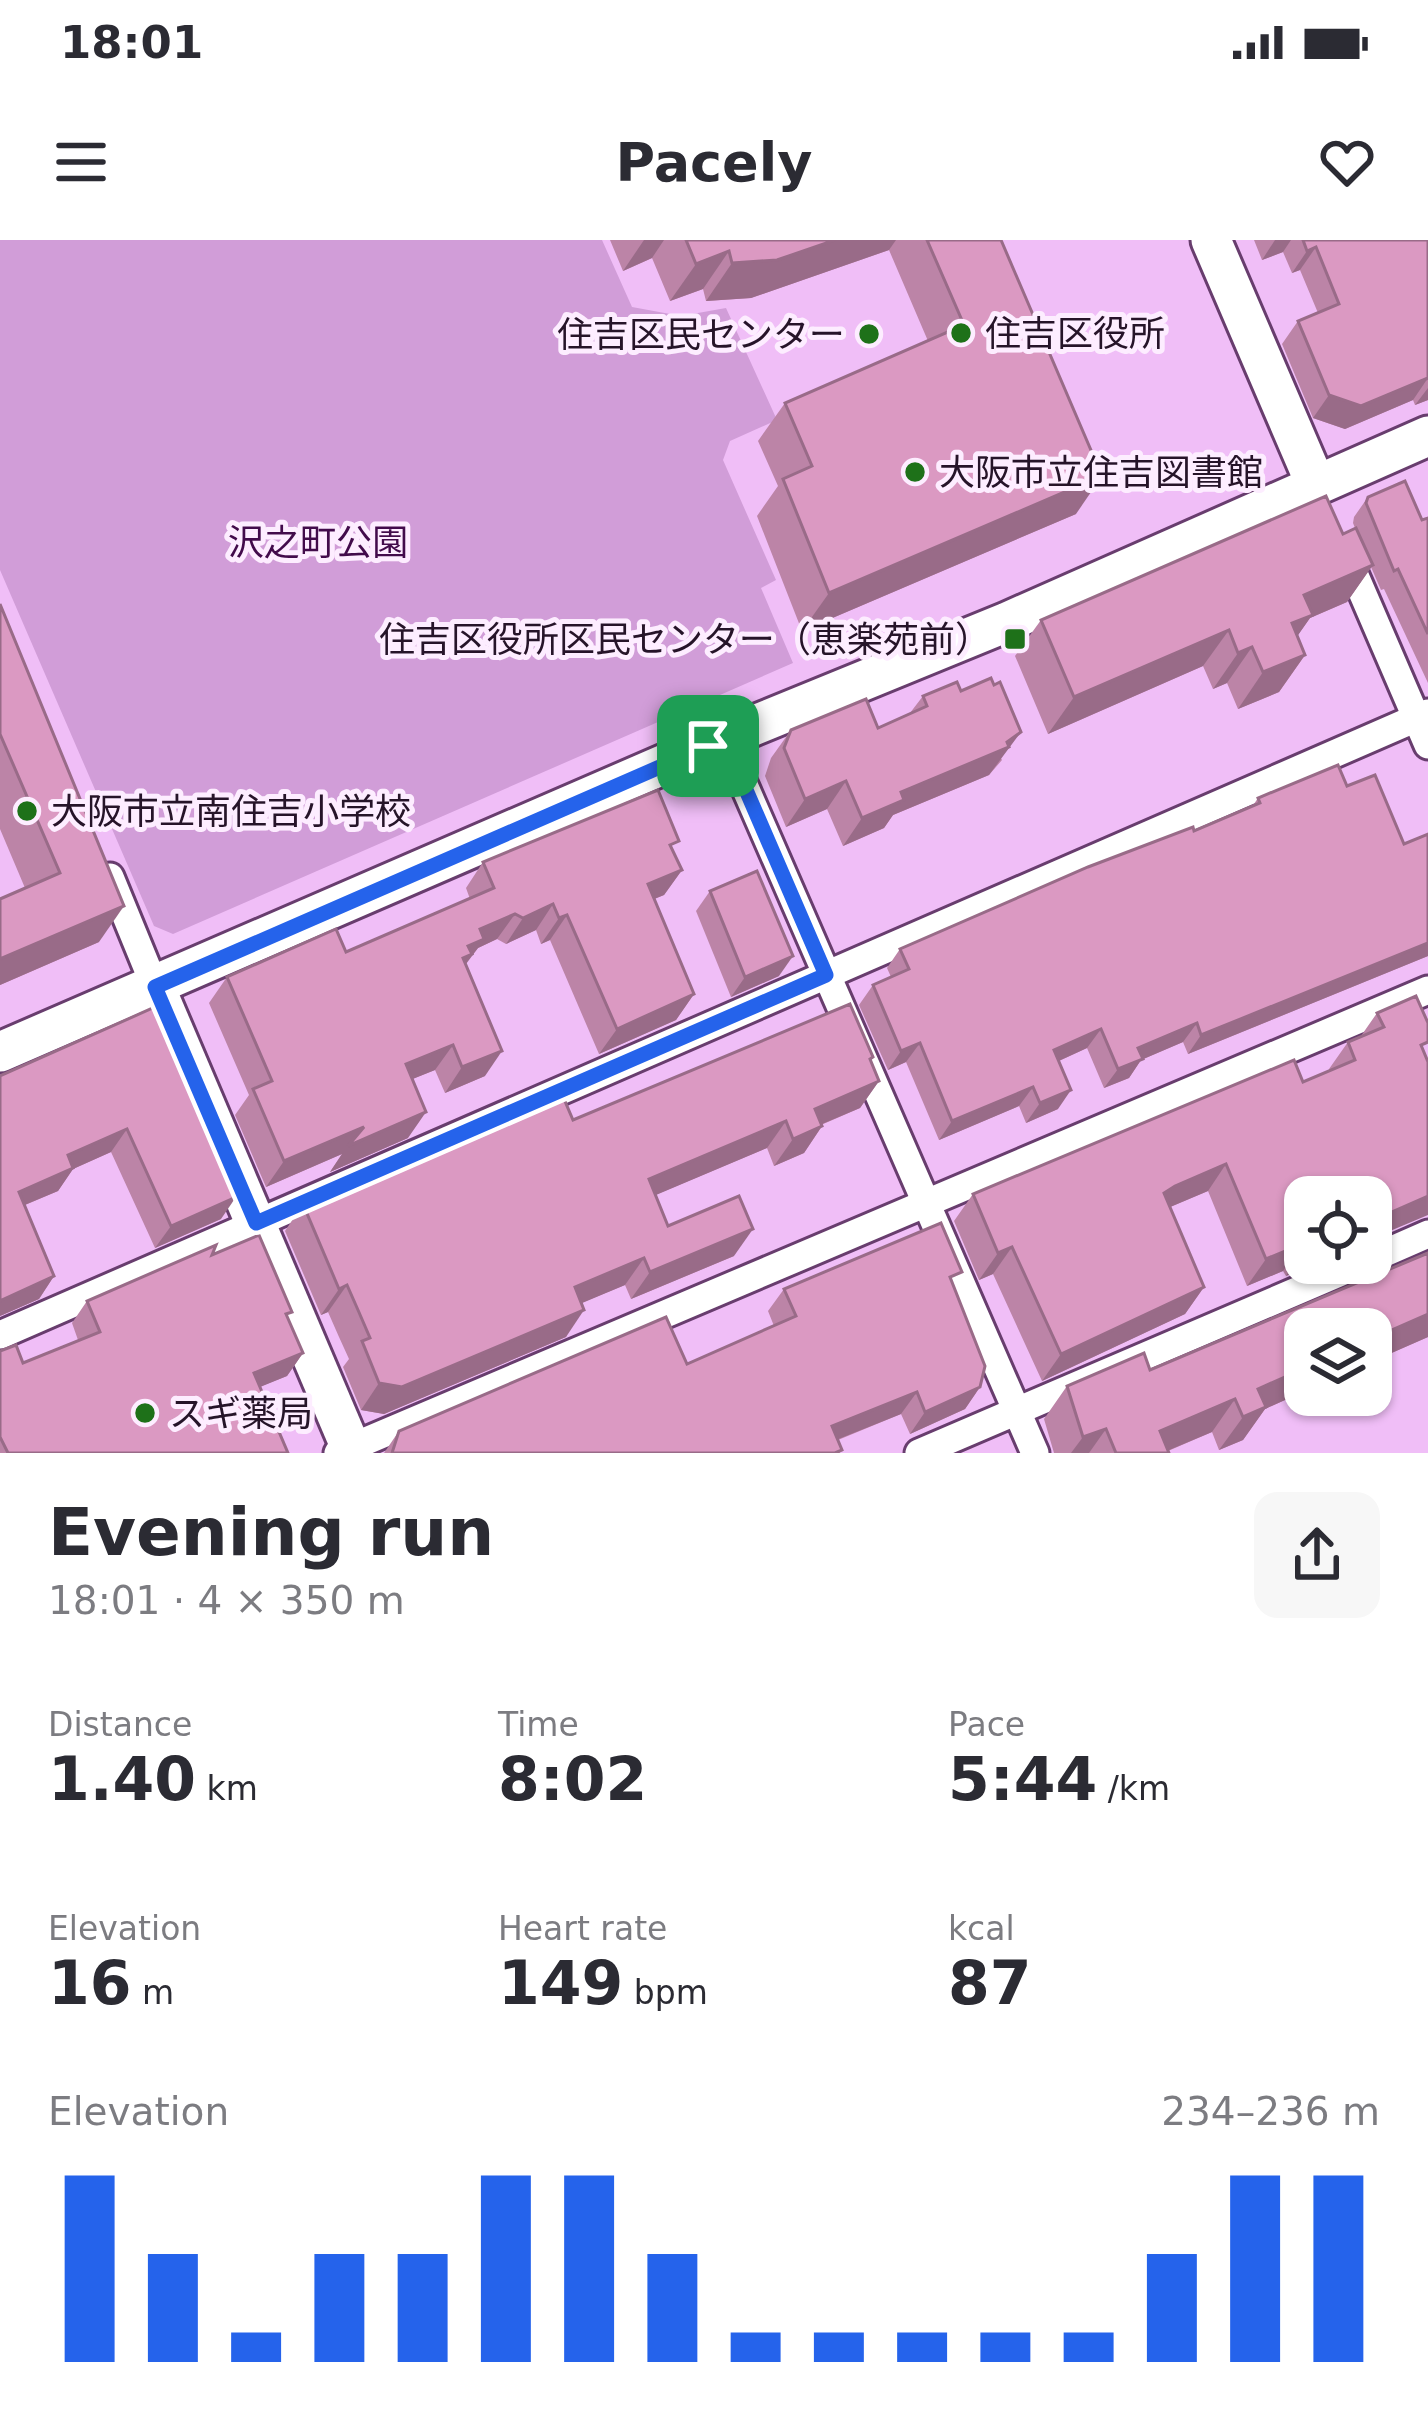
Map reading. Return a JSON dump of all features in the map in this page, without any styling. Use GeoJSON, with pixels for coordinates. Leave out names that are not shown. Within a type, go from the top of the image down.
{"type":"FeatureCollection","features":[{"type":"Feature","properties":{"kind":"street"},"geometry":{"type":"LineString","coordinates":[[1211,240],[1422,716],[1428,745]]}},
{"type":"Feature","properties":{"kind":"street"},"geometry":{"type":"LineString","coordinates":[[0,1052],[1007,622],[1326,508],[1428,436]]}},
{"type":"Feature","properties":{"kind":"street"},"geometry":{"type":"LineString","coordinates":[[0,1335],[1422,716]]}},
{"type":"Feature","properties":{"kind":"street"},"geometry":{"type":"LineString","coordinates":[[724,739],[1036,1453]]}},
{"type":"Feature","properties":{"kind":"street"},"geometry":{"type":"LineString","coordinates":[[102,858],[347,1451],[1428,990]]}},
{"type":"Feature","properties":{"kind":"street"},"geometry":{"type":"LineString","coordinates":[[1392,1250],[1428,1234]]}},
{"type":"Feature","properties":{"kind":"street"},"geometry":{"type":"LineString","coordinates":[[920,1453],[1312,1284]]}},
{"type":"Feature","properties":{"kind":"green space","name":"沢之町公園"},"geometry":{"type":"Polygon","coordinates":[[[0,240],[602,240],[632,307],[681,316],[726,308],[777,420],[730,441],[723,460],[776,580],[761,588],[793,663],[173,934],[154,926],[0,570],[0,240]]]}},
{"type":"Feature","properties":{"kind":"building"},"geometry":{"type":"Polygon","coordinates":[[[686,240],[835,240],[777,260],[732,263],[729,251],[696,264],[686,240]]]}},
{"type":"Feature","properties":{"kind":"building","name":"大阪市立住吉図書館"},"geometry":{"type":"Polygon","coordinates":[[[927,240],[1001,240],[1102,476],[829,593],[783,479],[812,466],[785,403],[964,325],[927,240]]]}},
{"type":"Feature","properties":{"kind":"building"},"geometry":{"type":"Polygon","coordinates":[[[1303,240],[1428,240],[1428,378],[1361,406],[1329,395],[1298,321],[1339,304],[1316,247],[1307,251],[1303,240]]]}},
{"type":"Feature","properties":{"kind":"building"},"geometry":{"type":"Polygon","coordinates":[[[1405,481],[1422,520],[1428,518],[1428,634],[1398,569],[1394,571],[1366,503],[1368,497],[1405,481]]]}},
{"type":"Feature","properties":{"kind":"building"},"geometry":{"type":"Polygon","coordinates":[[[1326,496],[1343,534],[1356,528],[1373,565],[1304,595],[1313,615],[1292,623],[1305,655],[1263,672],[1252,647],[1238,653],[1229,630],[1074,697],[1041,620],[1326,496]]]}},
{"type":"Feature","properties":{"kind":"building"},"geometry":{"type":"Polygon","coordinates":[[[0,604],[124,906],[0,959],[0,899],[60,873],[0,734],[0,604]]]}},
{"type":"Feature","properties":{"kind":"building"},"geometry":{"type":"Polygon","coordinates":[[[991,678],[994,685],[1000,682],[1021,732],[1007,742],[1009,747],[901,792],[904,800],[862,818],[846,781],[805,799],[784,748],[791,730],[866,699],[878,728],[927,706],[923,696],[957,682],[961,691],[991,678]]]}},
{"type":"Feature","properties":{"kind":"building"},"geometry":{"type":"Polygon","coordinates":[[[1338,765],[1347,786],[1375,775],[1404,844],[1428,834],[1428,943],[1201,1035],[1197,1023],[1138,1048],[1143,1059],[1118,1069],[1101,1029],[1054,1050],[1071,1090],[1040,1103],[1033,1087],[952,1121],[920,1043],[901,1051],[873,985],[909,969],[900,949],[1088,867],[1193,827],[1194,831],[1338,765]]]}},
{"type":"Feature","properties":{"kind":"building"},"geometry":{"type":"Polygon","coordinates":[[[658,790],[679,841],[670,845],[682,870],[648,884],[694,994],[617,1029],[567,915],[559,918],[553,904],[523,918],[515,914],[480,929],[484,939],[468,946],[472,954],[463,958],[502,1051],[462,1067],[453,1045],[406,1064],[426,1112],[348,1146],[364,1127],[284,1161],[253,1089],[272,1081],[227,977],[336,929],[346,952],[494,888],[483,862],[658,790]]]}},
{"type":"Feature","properties":{"kind":"building"},"geometry":{"type":"Polygon","coordinates":[[[757,871],[793,956],[745,977],[710,891],[757,871]]]}},
{"type":"Feature","properties":{"kind":"building"},"geometry":{"type":"Polygon","coordinates":[[[1416,996],[1428,1023],[1428,1042],[1421,1045],[1428,1062],[1428,1196],[1392,1212],[1392,1176],[1284,1176],[1284,1252],[1266,1259],[1226,1164],[1164,1193],[1204,1287],[1061,1354],[1012,1247],[998,1253],[973,1194],[1294,1060],[1303,1082],[1355,1060],[1348,1042],[1384,1027],[1377,1013],[1416,996]]]}},
{"type":"Feature","properties":{"kind":"building"},"geometry":{"type":"Polygon","coordinates":[[[850,1004],[879,1081],[815,1109],[822,1126],[793,1139],[786,1121],[649,1179],[668,1226],[739,1196],[753,1229],[650,1272],[644,1258],[575,1287],[584,1310],[402,1387],[379,1383],[362,1341],[370,1338],[347,1285],[339,1289],[303,1204],[536,1107],[534,1103],[561,1092],[573,1120],[850,1004]]]}},
{"type":"Feature","properties":{"kind":"building"},"geometry":{"type":"Polygon","coordinates":[[[155,1007],[165,1012],[240,1188],[236,1197],[171,1226],[127,1129],[68,1155],[73,1168],[19,1192],[54,1276],[0,1301],[0,1076],[155,1007]]]}},
{"type":"Feature","properties":{"kind":"building"},"geometry":{"type":"Polygon","coordinates":[[[941,1223],[962,1272],[950,1277],[985,1366],[980,1387],[925,1412],[917,1392],[832,1426],[842,1450],[835,1453],[392,1453],[399,1431],[666,1317],[687,1364],[796,1316],[784,1289],[941,1223]]]}},
{"type":"Feature","properties":{"kind":"building"},"geometry":{"type":"Polygon","coordinates":[[[259,1235],[292,1312],[286,1314],[303,1353],[254,1373],[288,1453],[8,1453],[0,1437],[0,1351],[16,1345],[23,1363],[100,1332],[87,1301],[216,1245],[212,1255],[259,1235]]]}},
{"type":"Feature","properties":{"kind":"building"},"geometry":{"type":"Polygon","coordinates":[[[1428,1253],[1428,1314],[1392,1330],[1392,1308],[1297,1308],[1354,1284],[1392,1284],[1392,1268],[1428,1253]]]}},
{"type":"Feature","properties":{"kind":"building"},"geometry":{"type":"Polygon","coordinates":[[[1284,1314],[1284,1377],[1258,1389],[1266,1407],[1243,1417],[1235,1399],[1160,1431],[1169,1453],[1116,1453],[1106,1429],[1083,1437],[1067,1386],[1144,1353],[1150,1370],[1284,1314]]]}},
{"type":"Feature","properties":{"kind":"place","name":"住吉区役所"},"geometry":{"type":"Point","coordinates":[961,333]}},
{"type":"Feature","properties":{"kind":"place","name":"住吉区民センター"},"geometry":{"type":"Point","coordinates":[869,334]}},
{"type":"Feature","properties":{"kind":"place","name":"大阪市立住吉図書館"},"geometry":{"type":"Point","coordinates":[915,472]}},
{"type":"Feature","properties":{"kind":"place","name":"住吉区役所区民センター（恵楽苑前）"},"geometry":{"type":"Point","coordinates":[1015,639]}},
{"type":"Feature","properties":{"kind":"place","name":"大阪市立南住吉小学校"},"geometry":{"type":"Point","coordinates":[27,811]}},
{"type":"Feature","properties":{"kind":"place","name":"スギ薬局"},"geometry":{"type":"Point","coordinates":[145,1413]}},
{"type":"Feature","properties":{"kind":"route"},"geometry":{"type":"LineString","coordinates":[[724,739],[826,975],[256,1223],[155,987],[708,746],[724,739]]}}]}
